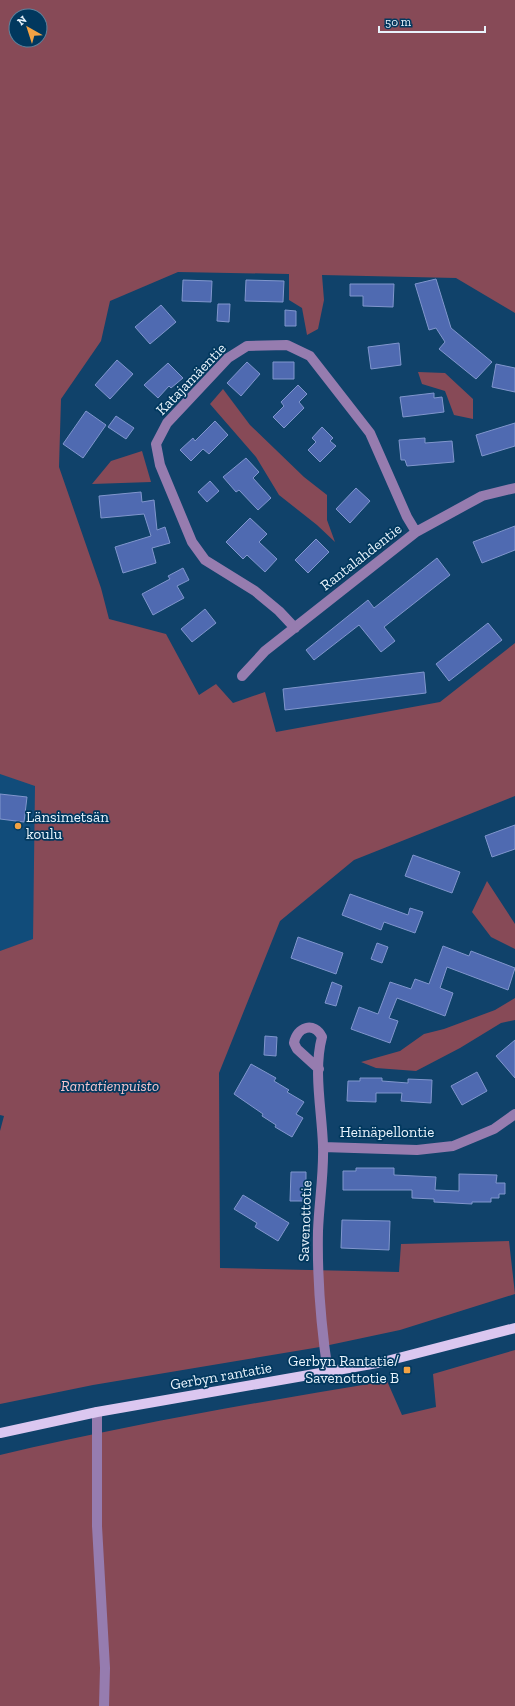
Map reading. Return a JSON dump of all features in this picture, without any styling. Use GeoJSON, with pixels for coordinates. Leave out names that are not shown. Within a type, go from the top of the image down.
{"type":"FeatureCollection","features":[{"type":"Feature","properties":{"kind":"main road","name":"Gerbyn rantatie"},"geometry":{"type":"LineString","coordinates":[[0,1433],[97,1412],[328,1373],[407,1357],[515,1328]]}},
{"type":"Feature","properties":{"kind":"street","name":"Katajamäentie"},"geometry":{"type":"LineString","coordinates":[[295,628],[279,611],[255,591],[205,560],[192,542],[160,465],[156,444],[167,424],[228,358],[247,346],[287,345],[310,356],[370,433],[407,517],[416,532]]}},
{"type":"Feature","properties":{"kind":"street","name":"Rantalahdentie"},"geometry":{"type":"LineString","coordinates":[[242,676],[265,651],[416,532],[482,496],[515,488]]}},
{"type":"Feature","properties":{"kind":"street","name":"Savenottotie"},"geometry":{"type":"LineString","coordinates":[[319,1069],[323,1147],[318,1231],[319,1309],[328,1373]]}},
{"type":"Feature","properties":{"kind":"street","name":"Heinäpellontie"},"geometry":{"type":"LineString","coordinates":[[323,1147],[417,1150],[453,1146],[494,1129],[515,1114]]}},
{"type":"Feature","properties":{"kind":"street"},"geometry":{"type":"LineString","coordinates":[[97,1412],[97,1526],[105,1668],[104,1706]]}},
{"type":"Feature","properties":{"kind":"shaded area","name":"Länsimetsän koulu"},"geometry":{"type":"Polygon","coordinates":[[[0,711],[38,727],[33,940],[0,951],[0,711]]]}},
{"type":"Feature","properties":{"kind":"green space","name":"Rantatienpuisto"},"geometry":{"type":"Polygon","coordinates":[[[0,0],[515,0],[515,313],[456,278],[322,275],[324,300],[318,329],[307,335],[302,308],[289,300],[289,274],[178,272],[110,301],[101,341],[61,399],[59,467],[101,588],[109,619],[166,634],[199,695],[216,684],[233,703],[265,692],[276,732],[440,702],[515,643],[515,796],[354,860],[280,921],[219,1073],[220,1268],[399,1272],[401,1244],[509,1241],[515,1294],[400,1330],[320,1347],[93,1385],[0,1404],[0,1131],[4,1116],[0,1115],[0,951],[33,939],[35,786],[0,774],[0,0]]]}},
{"type":"Feature","properties":{"kind":"green space"},"geometry":{"type":"Polygon","coordinates":[[[418,372],[445,373],[473,399],[473,419],[454,415],[445,391],[422,384],[418,372]]]}},
{"type":"Feature","properties":{"kind":"green space"},"geometry":{"type":"Polygon","coordinates":[[[223,389],[250,425],[304,477],[327,495],[327,520],[335,542],[317,525],[279,495],[256,457],[210,404],[223,389]]]}},
{"type":"Feature","properties":{"kind":"green space"},"geometry":{"type":"Polygon","coordinates":[[[142,451],[151,482],[92,484],[111,461],[142,451]]]}},
{"type":"Feature","properties":{"kind":"green space"},"geometry":{"type":"Polygon","coordinates":[[[487,881],[515,924],[515,949],[491,937],[472,912],[487,881]]]}},
{"type":"Feature","properties":{"kind":"green space"},"geometry":{"type":"Polygon","coordinates":[[[515,998],[515,1020],[501,1023],[460,1048],[416,1071],[376,1068],[361,1062],[400,1051],[424,1034],[444,1029],[495,1010],[515,998]]]}},
{"type":"Feature","properties":{"kind":"green space"},"geometry":{"type":"Polygon","coordinates":[[[515,1350],[515,1706],[0,1706],[0,1455],[193,1415],[387,1381],[402,1415],[436,1407],[433,1374],[515,1350]]]}},
{"type":"Feature","properties":{"kind":"building"},"geometry":{"type":"Polygon","coordinates":[[[436,279],[451,328],[492,362],[476,379],[439,349],[445,342],[436,328],[429,330],[415,284],[436,279]]]}},
{"type":"Feature","properties":{"kind":"building"},"geometry":{"type":"Polygon","coordinates":[[[183,280],[212,281],[211,302],[182,301],[183,280]]]}},
{"type":"Feature","properties":{"kind":"building"},"geometry":{"type":"Polygon","coordinates":[[[246,280],[284,281],[283,302],[245,301],[246,280]]]}},
{"type":"Feature","properties":{"kind":"building"},"geometry":{"type":"Polygon","coordinates":[[[350,284],[394,284],[393,307],[363,306],[363,296],[350,296],[350,284]]]}},
{"type":"Feature","properties":{"kind":"building"},"geometry":{"type":"Polygon","coordinates":[[[218,304],[230,304],[229,322],[217,321],[218,304]]]}},
{"type":"Feature","properties":{"kind":"building"},"geometry":{"type":"Polygon","coordinates":[[[161,305],[176,322],[150,344],[135,327],[161,305]]]}},
{"type":"Feature","properties":{"kind":"building"},"geometry":{"type":"Polygon","coordinates":[[[285,310],[296,311],[296,326],[285,326],[285,310]]]}},
{"type":"Feature","properties":{"kind":"building"},"geometry":{"type":"Polygon","coordinates":[[[399,343],[401,365],[371,369],[368,347],[399,343]]]}},
{"type":"Feature","properties":{"kind":"building"},"geometry":{"type":"Polygon","coordinates":[[[117,360],[133,374],[110,399],[95,385],[117,360]]]}},
{"type":"Feature","properties":{"kind":"building"},"geometry":{"type":"Polygon","coordinates":[[[247,362],[260,374],[241,396],[227,383],[247,362]]]}},
{"type":"Feature","properties":{"kind":"building"},"geometry":{"type":"Polygon","coordinates":[[[273,362],[294,362],[294,379],[273,379],[273,362]]]}},
{"type":"Feature","properties":{"kind":"building"},"geometry":{"type":"Polygon","coordinates":[[[168,363],[183,378],[171,388],[169,386],[158,398],[144,385],[168,363]]]}},
{"type":"Feature","properties":{"kind":"building"},"geometry":{"type":"Polygon","coordinates":[[[496,364],[515,368],[515,392],[492,387],[496,364]]]}},
{"type":"Feature","properties":{"kind":"building"},"geometry":{"type":"Polygon","coordinates":[[[298,385],[307,394],[299,402],[304,408],[284,428],[273,417],[284,406],[281,402],[298,385]]]}},
{"type":"Feature","properties":{"kind":"building"},"geometry":{"type":"Polygon","coordinates":[[[434,393],[434,398],[442,397],[444,412],[403,417],[400,397],[434,393]]]}},
{"type":"Feature","properties":{"kind":"building"},"geometry":{"type":"Polygon","coordinates":[[[86,411],[106,425],[83,458],[63,444],[86,411]]]}},
{"type":"Feature","properties":{"kind":"building"},"geometry":{"type":"Polygon","coordinates":[[[116,416],[134,428],[126,439],[108,427],[116,416]]]}},
{"type":"Feature","properties":{"kind":"building"},"geometry":{"type":"Polygon","coordinates":[[[215,421],[228,435],[209,454],[203,449],[191,461],[180,450],[193,438],[195,441],[215,421]]]}},
{"type":"Feature","properties":{"kind":"building"},"geometry":{"type":"Polygon","coordinates":[[[515,423],[515,446],[482,456],[476,435],[515,423]]]}},
{"type":"Feature","properties":{"kind":"building"},"geometry":{"type":"Polygon","coordinates":[[[322,427],[333,438],[330,441],[336,446],[320,462],[308,450],[316,442],[312,438],[322,427]]]}},
{"type":"Feature","properties":{"kind":"building"},"geometry":{"type":"Polygon","coordinates":[[[425,438],[425,443],[452,441],[454,462],[407,466],[405,460],[401,460],[399,440],[425,438]]]}},
{"type":"Feature","properties":{"kind":"building"},"geometry":{"type":"Polygon","coordinates":[[[246,458],[259,472],[253,478],[271,498],[258,510],[239,490],[236,492],[223,477],[246,458]]]}},
{"type":"Feature","properties":{"kind":"building"},"geometry":{"type":"Polygon","coordinates":[[[210,481],[219,491],[207,502],[198,492],[210,481]]]}},
{"type":"Feature","properties":{"kind":"building"},"geometry":{"type":"Polygon","coordinates":[[[356,488],[370,501],[350,523],[336,509],[356,488]]]}},
{"type":"Feature","properties":{"kind":"building"},"geometry":{"type":"Polygon","coordinates":[[[141,492],[142,502],[154,500],[157,530],[165,527],[170,543],[152,548],[156,563],[123,573],[115,547],[151,536],[144,514],[101,518],[99,496],[141,492]]]}},
{"type":"Feature","properties":{"kind":"building"},"geometry":{"type":"Polygon","coordinates":[[[250,518],[267,534],[259,542],[277,559],[265,572],[247,555],[243,559],[226,542],[250,518]]]}},
{"type":"Feature","properties":{"kind":"building"},"geometry":{"type":"Polygon","coordinates":[[[515,526],[515,550],[482,563],[473,542],[515,526]]]}},
{"type":"Feature","properties":{"kind":"building"},"geometry":{"type":"Polygon","coordinates":[[[316,539],[329,552],[308,573],[295,560],[316,539]]]}},
{"type":"Feature","properties":{"kind":"building"},"geometry":{"type":"Polygon","coordinates":[[[437,558],[450,575],[384,627],[395,641],[381,652],[359,625],[314,660],[306,650],[368,600],[374,608],[437,558]]]}},
{"type":"Feature","properties":{"kind":"building"},"geometry":{"type":"Polygon","coordinates":[[[183,568],[189,580],[177,586],[184,598],[153,615],[142,594],[170,579],[168,576],[183,568]]]}},
{"type":"Feature","properties":{"kind":"building"},"geometry":{"type":"Polygon","coordinates":[[[205,609],[216,623],[192,642],[181,629],[205,609]]]}},
{"type":"Feature","properties":{"kind":"building"},"geometry":{"type":"Polygon","coordinates":[[[488,623],[502,640],[449,681],[436,664],[488,623]]]}},
{"type":"Feature","properties":{"kind":"building"},"geometry":{"type":"Polygon","coordinates":[[[424,672],[426,693],[285,710],[283,689],[424,672]]]}},
{"type":"Feature","properties":{"kind":"building"},"geometry":{"type":"Polygon","coordinates":[[[0,794],[27,797],[24,822],[0,819],[0,794]]]}},
{"type":"Feature","properties":{"kind":"building"},"geometry":{"type":"Polygon","coordinates":[[[515,825],[515,849],[492,857],[485,836],[515,825]]]}},
{"type":"Feature","properties":{"kind":"building"},"geometry":{"type":"Polygon","coordinates":[[[413,855],[460,872],[452,893],[405,876],[413,855]]]}},
{"type":"Feature","properties":{"kind":"building"},"geometry":{"type":"Polygon","coordinates":[[[350,894],[408,915],[410,908],[423,912],[415,933],[384,922],[381,930],[342,915],[350,894]]]}},
{"type":"Feature","properties":{"kind":"building"},"geometry":{"type":"Polygon","coordinates":[[[298,937],[343,953],[336,974],[291,958],[298,937]]]}},
{"type":"Feature","properties":{"kind":"building"},"geometry":{"type":"Polygon","coordinates":[[[377,943],[388,947],[382,963],[371,959],[377,943]]]}},
{"type":"Feature","properties":{"kind":"building"},"geometry":{"type":"Polygon","coordinates":[[[443,946],[469,956],[471,951],[515,968],[508,990],[447,967],[440,988],[453,993],[445,1016],[397,998],[389,1018],[398,1021],[390,1043],[351,1029],[359,1007],[378,1014],[390,982],[411,989],[415,979],[429,984],[443,946]]]}},
{"type":"Feature","properties":{"kind":"building"},"geometry":{"type":"Polygon","coordinates":[[[332,982],[342,986],[336,1006],[325,1003],[332,982]]]}},
{"type":"Feature","properties":{"kind":"building"},"geometry":{"type":"Polygon","coordinates":[[[265,1036],[277,1037],[276,1056],[264,1055],[265,1036]]]}},
{"type":"Feature","properties":{"kind":"building"},"geometry":{"type":"Polygon","coordinates":[[[515,1040],[515,1078],[496,1056],[515,1040]]]}},
{"type":"Feature","properties":{"kind":"building"},"geometry":{"type":"Polygon","coordinates":[[[251,1064],[276,1078],[274,1081],[289,1090],[287,1092],[304,1102],[296,1114],[303,1118],[292,1137],[275,1127],[276,1125],[262,1116],[263,1114],[234,1094],[251,1064]]]}},
{"type":"Feature","properties":{"kind":"building"},"geometry":{"type":"Polygon","coordinates":[[[477,1072],[487,1091],[462,1105],[451,1086],[477,1072]]]}},
{"type":"Feature","properties":{"kind":"building"},"geometry":{"type":"Polygon","coordinates":[[[360,1078],[382,1078],[382,1081],[408,1083],[408,1079],[432,1080],[431,1103],[401,1101],[402,1093],[376,1093],[376,1102],[347,1101],[348,1081],[360,1081],[360,1078]]]}},
{"type":"Feature","properties":{"kind":"building"},"geometry":{"type":"Polygon","coordinates":[[[356,1168],[394,1168],[394,1175],[436,1177],[435,1190],[459,1191],[459,1174],[497,1175],[496,1183],[505,1183],[505,1194],[499,1194],[499,1198],[491,1198],[491,1202],[472,1202],[472,1204],[434,1202],[434,1199],[412,1198],[412,1190],[343,1190],[343,1171],[356,1171],[356,1168]]]}},
{"type":"Feature","properties":{"kind":"building"},"geometry":{"type":"Polygon","coordinates":[[[291,1172],[306,1172],[306,1201],[290,1201],[291,1172]]]}},
{"type":"Feature","properties":{"kind":"building"},"geometry":{"type":"Polygon","coordinates":[[[243,1195],[289,1223],[278,1241],[255,1227],[257,1223],[234,1209],[243,1195]]]}},
{"type":"Feature","properties":{"kind":"building"},"geometry":{"type":"Polygon","coordinates":[[[342,1220],[390,1221],[389,1250],[341,1248],[342,1220]]]}},
{"type":"Feature","properties":{"kind":"place","name":"Länsimetsän koulu"},"geometry":{"type":"Point","coordinates":[18,826]}},
{"type":"Feature","properties":{"kind":"place","name":"Gerbyn Rantatie/ Savenottotie B"},"geometry":{"type":"Point","coordinates":[407,1370]}}]}
